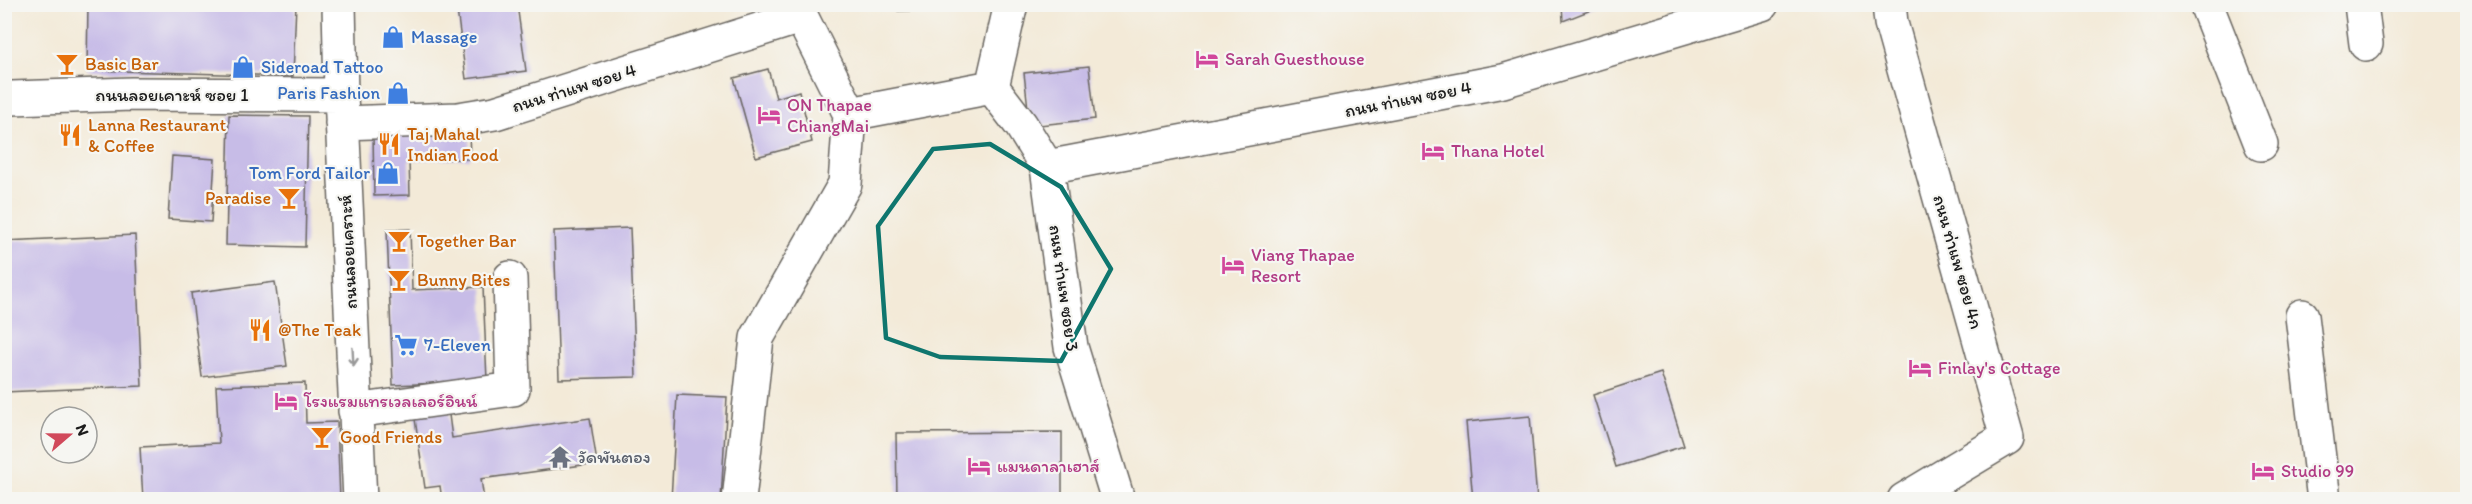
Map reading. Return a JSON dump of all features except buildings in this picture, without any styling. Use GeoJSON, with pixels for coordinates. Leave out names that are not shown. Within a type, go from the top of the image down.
{"type":"FeatureCollection","features":[{"type":"Feature","properties":{"kind":"street","name":"ถนนลอยเคราะห์"},"geometry":{"type":"LineString","coordinates":[[339,4],[360,500]]}},
{"type":"Feature","properties":{"kind":"street"},"geometry":{"type":"LineString","coordinates":[[850,114],[992,87],[1011,4]]}},
{"type":"Feature","properties":{"kind":"street","name":"ถนน ท่าแพ ซอย 4"},"geometry":{"type":"LineString","coordinates":[[1047,167],[1503,81],[1762,4]]}},
{"type":"Feature","properties":{"kind":"street","name":"ถนน ท่าแพ ซอย 4ก"},"geometry":{"type":"LineString","coordinates":[[1889,4],[1891,22],[2007,438],[1904,500]]}},
{"type":"Feature","properties":{"kind":"street"},"geometry":{"type":"LineString","coordinates":[[2206,4],[2261,144]]}},
{"type":"Feature","properties":{"kind":"street"},"geometry":{"type":"LineString","coordinates":[[2361,4],[2366,44]]}},
{"type":"Feature","properties":{"kind":"street","name":"ถนน ท่าแพ ซอย 4"},"geometry":{"type":"LineString","coordinates":[[342,109],[458,119],[495,113],[797,11]]}},
{"type":"Feature","properties":{"kind":"street"},"geometry":{"type":"LineString","coordinates":[[739,500],[757,338],[845,184],[850,114],[797,11]]}},
{"type":"Feature","properties":{"kind":"street","name":"ถนน ท่าแพ ซอย 3"},"geometry":{"type":"LineString","coordinates":[[992,87],[1021,125],[1047,167],[1071,347],[1118,500]]}},
{"type":"Feature","properties":{"kind":"street","name":"ถนนลอยเคาะห์ ซอย 1"},"geometry":{"type":"LineString","coordinates":[[4,100],[132,94],[342,109]]}},
{"type":"Feature","properties":{"kind":"street"},"geometry":{"type":"LineString","coordinates":[[355,411],[513,389],[510,278]]}},
{"type":"Feature","properties":{"kind":"street"},"geometry":{"type":"LineString","coordinates":[[2302,316],[2324,500]]}},
{"type":"Feature","properties":{"kind":"highlighted area"},"geometry":{"type":"Polygon","coordinates":[[[990,144],[1061,187],[1111,269],[1061,361],[940,357],[886,338],[878,226],[933,149],[990,144]]]}},
{"type":"Feature","properties":{"kind":"place","name":"Massage"},"geometry":{"type":"Point","coordinates":[393,37]}},
{"type":"Feature","properties":{"kind":"place","name":"Sarah Guesthouse"},"geometry":{"type":"Point","coordinates":[1207,59]}},
{"type":"Feature","properties":{"kind":"place","name":"Basic Bar"},"geometry":{"type":"Point","coordinates":[67,64]}},
{"type":"Feature","properties":{"kind":"place","name":"Sideroad Tattoo"},"geometry":{"type":"Point","coordinates":[243,67]}},
{"type":"Feature","properties":{"kind":"place","name":"Paris Fashion"},"geometry":{"type":"Point","coordinates":[398,93]}},
{"type":"Feature","properties":{"kind":"place","name":"ON Thapae ChiangMai"},"geometry":{"type":"Point","coordinates":[769,115]}},
{"type":"Feature","properties":{"kind":"place","name":"Lanna Restaurant & Coffee"},"geometry":{"type":"Point","coordinates":[70,135]}},
{"type":"Feature","properties":{"kind":"place","name":"Taj Mahal Indian Food"},"geometry":{"type":"Point","coordinates":[389,144]}},
{"type":"Feature","properties":{"kind":"place","name":"Thana Hotel"},"geometry":{"type":"Point","coordinates":[1433,151]}},
{"type":"Feature","properties":{"kind":"place","name":"Tom Ford Tailor"},"geometry":{"type":"Point","coordinates":[388,173]}},
{"type":"Feature","properties":{"kind":"place","name":"Paradise"},"geometry":{"type":"Point","coordinates":[289,198]}},
{"type":"Feature","properties":{"kind":"place","name":"Together Bar"},"geometry":{"type":"Point","coordinates":[399,241]}},
{"type":"Feature","properties":{"kind":"place","name":"Viang Thapae Resort"},"geometry":{"type":"Point","coordinates":[1233,265]}},
{"type":"Feature","properties":{"kind":"place","name":"Bunny Bites"},"geometry":{"type":"Point","coordinates":[399,280]}},
{"type":"Feature","properties":{"kind":"place","name":"@The Teak"},"geometry":{"type":"Point","coordinates":[260,330]}},
{"type":"Feature","properties":{"kind":"place","name":"7-Eleven"},"geometry":{"type":"Point","coordinates":[406,345]}},
{"type":"Feature","properties":{"kind":"place","name":"Finlay's Cottage"},"geometry":{"type":"Point","coordinates":[1920,368]}},
{"type":"Feature","properties":{"kind":"place","name":"โรงแรมแทรเวลเลอร์อินน์"},"geometry":{"type":"Point","coordinates":[286,401]}},
{"type":"Feature","properties":{"kind":"place","name":"Good Friends"},"geometry":{"type":"Point","coordinates":[322,437]}},
{"type":"Feature","properties":{"kind":"place","name":"วัดพันตอง"},"geometry":{"type":"Point","coordinates":[560,457]}},
{"type":"Feature","properties":{"kind":"place","name":"แมนดาลาเฮาส์"},"geometry":{"type":"Point","coordinates":[979,466]}},
{"type":"Feature","properties":{"kind":"place","name":"Studio 99"},"geometry":{"type":"Point","coordinates":[2263,471]}}]}
